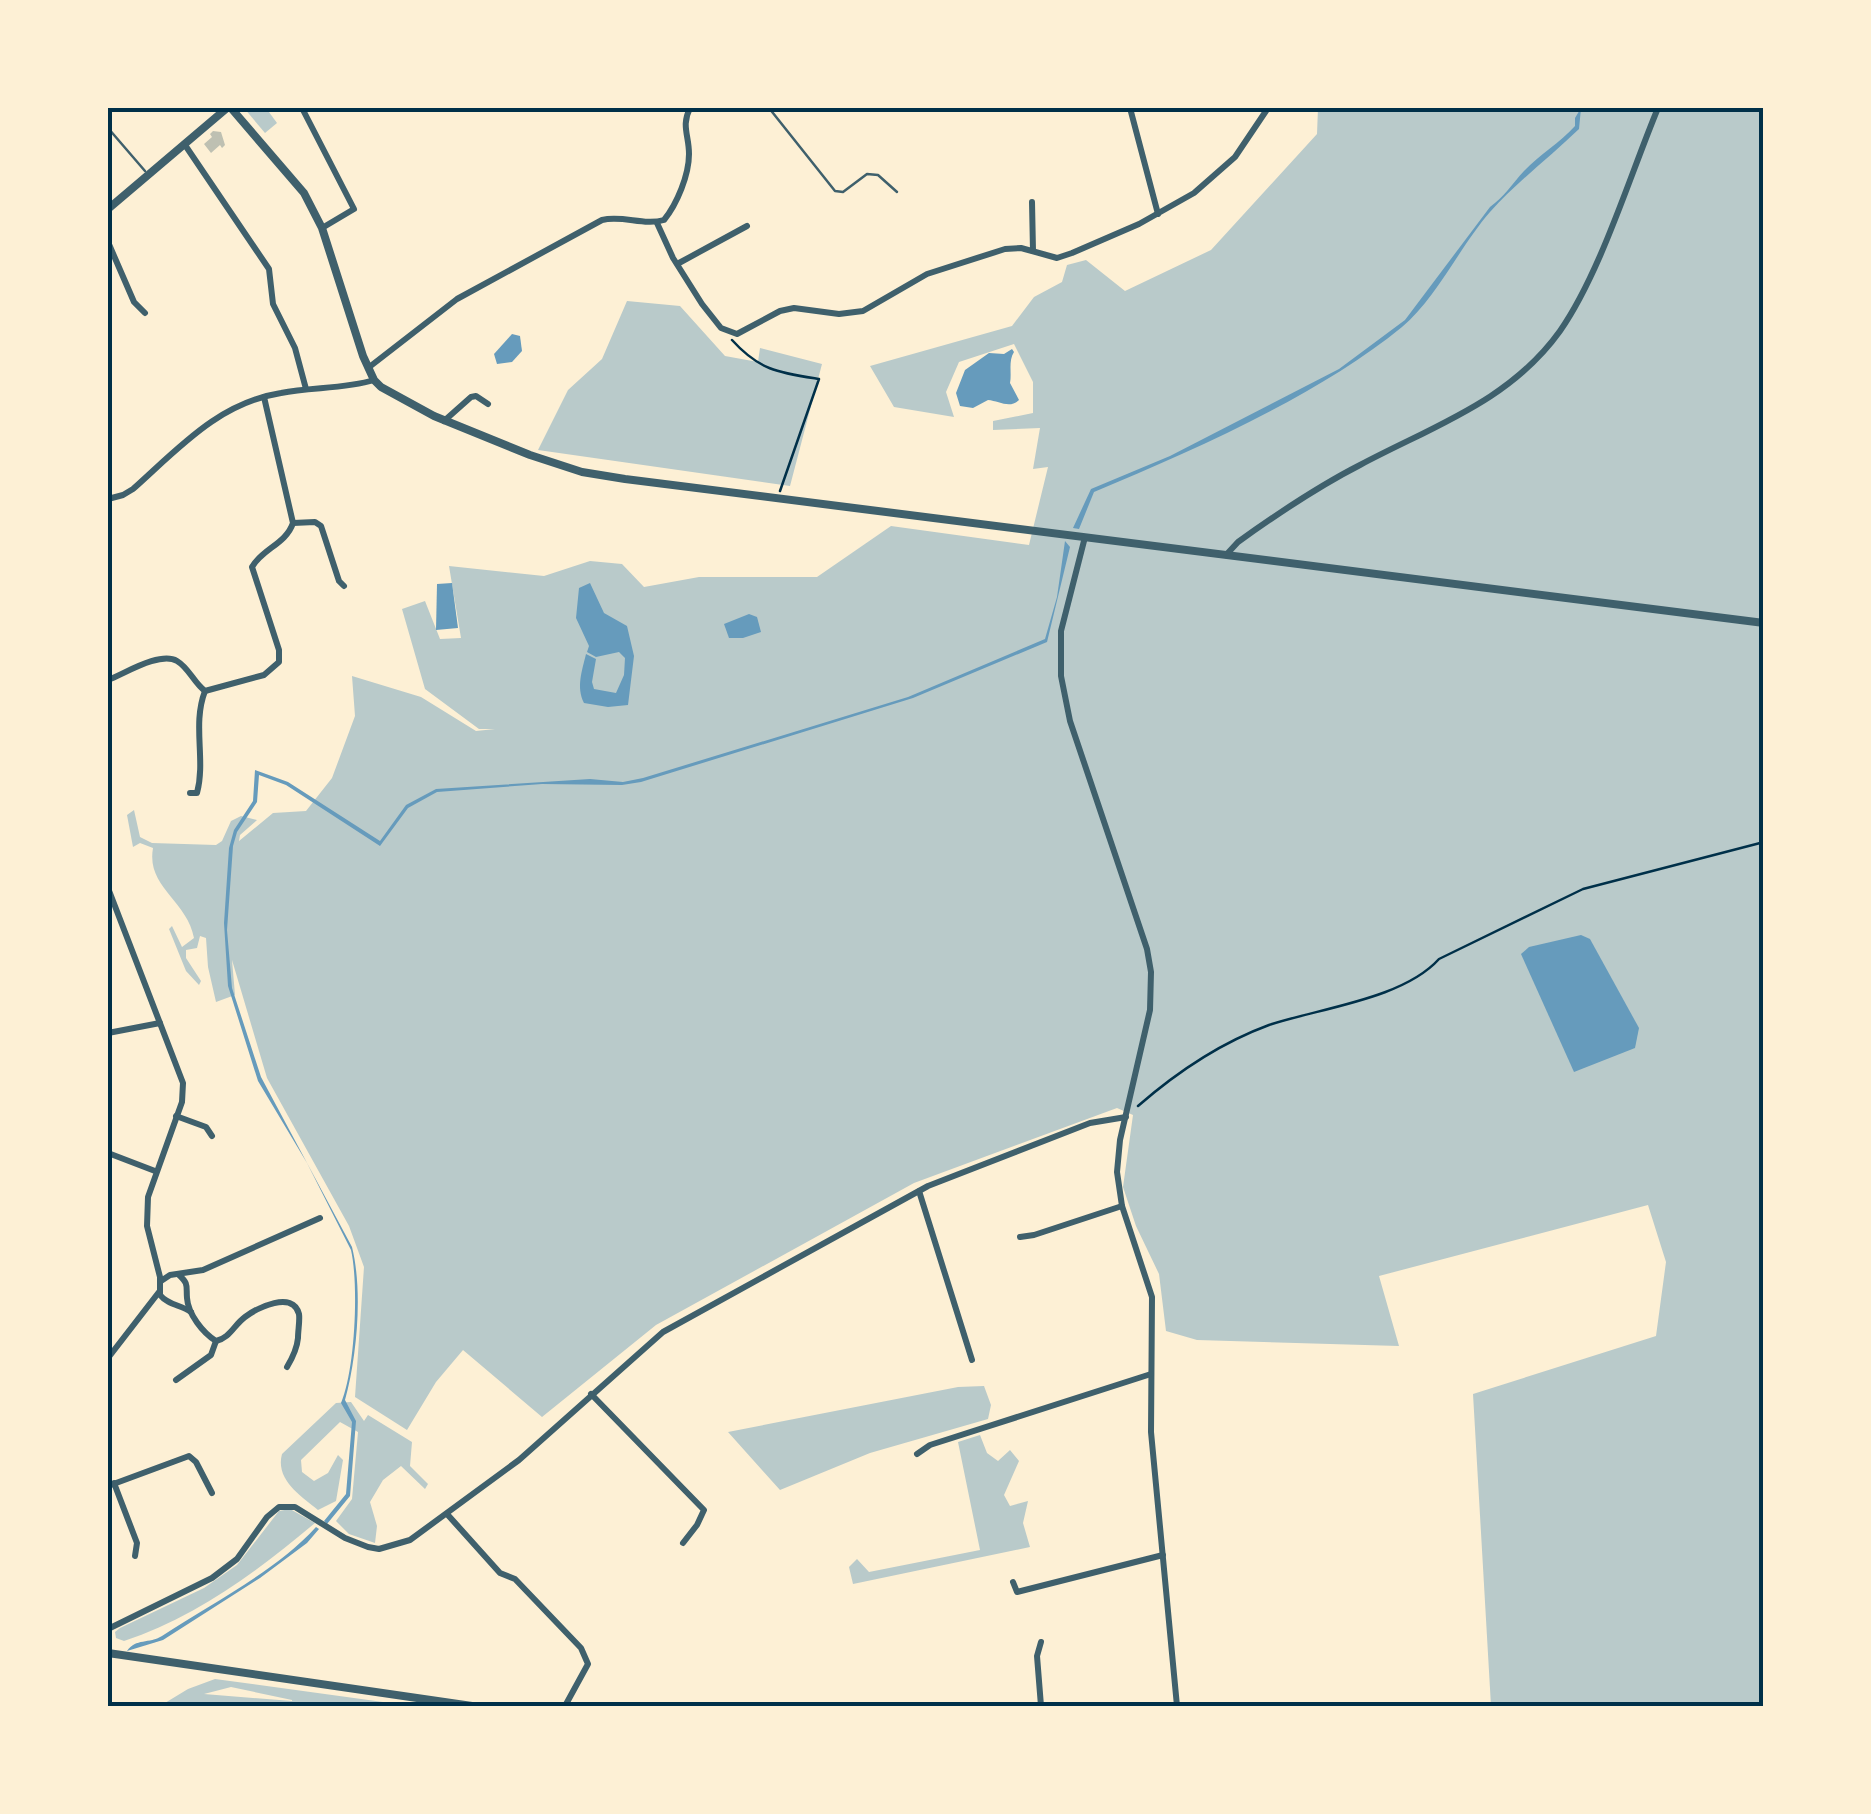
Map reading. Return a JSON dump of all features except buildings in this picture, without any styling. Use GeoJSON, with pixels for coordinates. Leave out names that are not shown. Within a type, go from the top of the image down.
{"type":"FeatureCollection","features":[{"type":"Feature","properties":{"kind":"street"},"geometry":{"type":"LineString","coordinates":[[108,209],[229,108],[291,175],[322,228],[374,380],[398,399],[444,421],[582,472],[1764,623]]}},
{"type":"Feature","properties":{"kind":"street"},"geometry":{"type":"LineString","coordinates":[[302,108],[354,209],[322,228]]}},
{"type":"Feature","properties":{"kind":"street"},"geometry":{"type":"LineString","coordinates":[[368,368],[457,298],[602,220],[616,216],[657,223],[668,216],[686,170],[684,125],[690,108]]}},
{"type":"Feature","properties":{"kind":"street"},"geometry":{"type":"LineString","coordinates":[[1130,108],[1158,214]]}},
{"type":"Feature","properties":{"kind":"street"},"geometry":{"type":"LineString","coordinates":[[657,223],[684,276],[721,328],[737,334],[780,311],[794,308],[853,314],[927,274],[1005,249],[1021,248],[1057,258],[1158,214],[1218,175],[1247,142],[1268,108]]}},
{"type":"Feature","properties":{"kind":"street"},"geometry":{"type":"LineString","coordinates":[[1226,555],[1238,542],[1328,482],[1459,417],[1528,369],[1558,332],[1581,293],[1658,108]]}},
{"type":"Feature","properties":{"kind":"street"},"geometry":{"type":"LineString","coordinates":[[184,145],[269,269],[274,304],[295,348],[306,389]]}},
{"type":"Feature","properties":{"kind":"street"},"geometry":{"type":"LineString","coordinates":[[1032,202],[1033,251]]}},
{"type":"Feature","properties":{"kind":"street"},"geometry":{"type":"LineString","coordinates":[[679,263],[747,226]]}},
{"type":"Feature","properties":{"kind":"street"},"geometry":{"type":"LineString","coordinates":[[108,242],[134,302],[145,312]]}},
{"type":"Feature","properties":{"kind":"street"},"geometry":{"type":"LineString","coordinates":[[108,498],[132,489],[210,420],[264,397],[374,380]]}},
{"type":"Feature","properties":{"kind":"street"},"geometry":{"type":"LineString","coordinates":[[444,421],[471,396],[488,404]]}},
{"type":"Feature","properties":{"kind":"street"},"geometry":{"type":"LineString","coordinates":[[205,691],[264,675],[279,662],[280,650],[252,567],[288,534],[293,523],[264,397]]}},
{"type":"Feature","properties":{"kind":"street"},"geometry":{"type":"LineString","coordinates":[[293,523],[314,522],[321,526],[338,580],[344,586]]}},
{"type":"Feature","properties":{"kind":"street"},"geometry":{"type":"LineString","coordinates":[[1085,537],[1061,632],[1061,676],[1070,721],[1151,972],[1150,1010],[1118,1158],[1122,1206],[1152,1298],[1151,1432],[1177,1706]]}},
{"type":"Feature","properties":{"kind":"street"},"geometry":{"type":"LineString","coordinates":[[108,680],[169,659],[183,666],[205,691]]}},
{"type":"Feature","properties":{"kind":"street"},"geometry":{"type":"LineString","coordinates":[[190,793],[198,793],[202,776],[198,723],[205,691]]}},
{"type":"Feature","properties":{"kind":"street"},"geometry":{"type":"LineString","coordinates":[[108,888],[110,907],[161,1022],[183,1083],[148,1197],[147,1226],[166,1302]]}},
{"type":"Feature","properties":{"kind":"street"},"geometry":{"type":"LineString","coordinates":[[108,1033],[161,1022]]}},
{"type":"Feature","properties":{"kind":"street"},"geometry":{"type":"LineString","coordinates":[[176,1116],[206,1127],[212,1136]]}},
{"type":"Feature","properties":{"kind":"street"},"geometry":{"type":"LineString","coordinates":[[108,1630],[212,1578],[237,1559],[267,1517],[279,1507],[294,1507],[356,1544],[378,1549],[410,1540],[520,1460],[662,1332],[919,1191],[1090,1123],[1126,1117]]}},
{"type":"Feature","properties":{"kind":"street"},"geometry":{"type":"LineString","coordinates":[[108,1153],[155,1171]]}},
{"type":"Feature","properties":{"kind":"street"},"geometry":{"type":"LineString","coordinates":[[919,1191],[972,1360]]}},
{"type":"Feature","properties":{"kind":"street"},"geometry":{"type":"LineString","coordinates":[[1020,1237],[1122,1206]]}},
{"type":"Feature","properties":{"kind":"street"},"geometry":{"type":"LineString","coordinates":[[108,1358],[147,1310],[160,1287],[174,1275],[202,1270],[320,1218]]}},
{"type":"Feature","properties":{"kind":"street"},"geometry":{"type":"LineString","coordinates":[[158,1266],[188,1284]]}},
{"type":"Feature","properties":{"kind":"street"},"geometry":{"type":"LineString","coordinates":[[190,1312],[188,1284],[202,1270]]}},
{"type":"Feature","properties":{"kind":"street"},"geometry":{"type":"LineString","coordinates":[[177,1303],[186,1296]]}},
{"type":"Feature","properties":{"kind":"street"},"geometry":{"type":"LineString","coordinates":[[147,1310],[166,1302],[177,1303],[216,1341]]}},
{"type":"Feature","properties":{"kind":"street"},"geometry":{"type":"LineString","coordinates":[[216,1341],[225,1338],[250,1314],[277,1302],[288,1302],[296,1307],[299,1317],[297,1347],[287,1367]]}},
{"type":"Feature","properties":{"kind":"street"},"geometry":{"type":"LineString","coordinates":[[176,1380],[211,1354],[216,1341]]}},
{"type":"Feature","properties":{"kind":"street"},"geometry":{"type":"LineString","coordinates":[[916,1454],[930,1446],[1151,1374]]}},
{"type":"Feature","properties":{"kind":"street"},"geometry":{"type":"LineString","coordinates":[[591,1394],[704,1510],[698,1526],[682,1543]]}},
{"type":"Feature","properties":{"kind":"street"},"geometry":{"type":"LineString","coordinates":[[135,1556],[138,1542],[111,1484],[189,1456],[212,1493]]}},
{"type":"Feature","properties":{"kind":"street"},"geometry":{"type":"LineString","coordinates":[[447,1514],[500,1573],[515,1579],[581,1648],[588,1664],[565,1706]]}},
{"type":"Feature","properties":{"kind":"street"},"geometry":{"type":"LineString","coordinates":[[1013,1582],[1017,1592],[1163,1555]]}},
{"type":"Feature","properties":{"kind":"street"},"geometry":{"type":"LineString","coordinates":[[1040,1642],[1041,1706]]}},
{"type":"Feature","properties":{"kind":"street"},"geometry":{"type":"LineString","coordinates":[[108,1653],[472,1706]]}},
{"type":"Feature","properties":{"kind":"lane"},"geometry":{"type":"LineString","coordinates":[[769,108],[836,191],[842,192],[867,174],[878,175],[897,192]]}},
{"type":"Feature","properties":{"kind":"lane"},"geometry":{"type":"LineString","coordinates":[[108,128],[150,176]]}},
{"type":"Feature","properties":{"kind":"path"},"geometry":{"type":"LineString","coordinates":[[721,328],[751,360],[777,373],[819,380],[777,498]]}},
{"type":"Feature","properties":{"kind":"path"},"geometry":{"type":"LineString","coordinates":[[1126,1117],[1162,1086],[1220,1046],[1267,1026],[1396,987],[1426,974],[1440,960],[1583,890],[1764,842]]}},
{"type":"Feature","properties":{"kind":"shaded area"},"geometry":{"type":"Polygon","coordinates":[[[244,108],[266,108],[277,123],[265,133],[244,108]]]}},
{"type":"Feature","properties":{"kind":"shaded area"},"geometry":{"type":"Polygon","coordinates":[[[1318,108],[1763,108],[1763,1706],[1491,1706],[1473,1394],[1656,1336],[1666,1262],[1648,1205],[1379,1276],[1399,1346],[1197,1340],[1166,1331],[1159,1274],[1123,1187],[1133,1115],[1117,1108],[914,1183],[656,1325],[542,1417],[463,1350],[436,1382],[407,1430],[355,1397],[364,1267],[349,1226],[267,1078],[232,960],[235,995],[216,1002],[206,938],[200,936],[197,948],[186,950],[186,958],[201,981],[199,985],[186,971],[169,929],[172,926],[182,947],[194,938],[190,925],[155,873],[153,848],[140,843],[133,847],[127,815],[134,810],[140,837],[152,843],[216,845],[231,821],[241,816],[257,820],[240,835],[239,841],[273,813],[306,811],[332,778],[355,716],[352,676],[421,697],[476,731],[495,729],[479,729],[425,689],[402,609],[425,601],[440,639],[461,638],[449,566],[544,576],[590,561],[622,564],[644,587],[699,577],[817,577],[891,526],[1029,545],[1048,467],[1033,469],[1040,428],[993,430],[993,421],[1033,413],[1033,382],[1014,344],[959,362],[946,392],[954,417],[894,407],[870,366],[1012,326],[1034,297],[1062,282],[1067,265],[1086,260],[1125,291],[1211,250],[1317,134],[1318,108]]]}},
{"type":"Feature","properties":{"kind":"shaded area"},"geometry":{"type":"Polygon","coordinates":[[[627,301],[680,306],[725,356],[758,362],[760,348],[822,364],[790,486],[538,450],[568,390],[602,359],[627,301]]]}},
{"type":"Feature","properties":{"kind":"shaded area"},"geometry":{"type":"Polygon","coordinates":[[[984,1386],[991,1405],[988,1419],[870,1453],[780,1490],[728,1432],[958,1387],[984,1386]]]}},
{"type":"Feature","properties":{"kind":"shaded area"},"geometry":{"type":"Polygon","coordinates":[[[351,1402],[364,1421],[368,1415],[412,1442],[410,1466],[428,1484],[425,1489],[401,1466],[383,1480],[370,1502],[377,1526],[375,1543],[349,1534],[336,1521],[352,1499],[358,1432],[340,1422],[301,1460],[302,1472],[314,1481],[328,1473],[338,1455],[343,1460],[336,1501],[318,1510],[297,1493],[282,1472],[282,1454],[336,1403],[351,1402]]]}},
{"type":"Feature","properties":{"kind":"shaded area"},"geometry":{"type":"Polygon","coordinates":[[[980,1435],[987,1453],[998,1461],[1010,1450],[1019,1461],[1004,1495],[1010,1506],[1028,1501],[1023,1523],[1030,1547],[853,1584],[849,1567],[857,1559],[869,1572],[980,1550],[958,1442],[980,1435]]]}},
{"type":"Feature","properties":{"kind":"shaded area"},"geometry":{"type":"Polygon","coordinates":[[[290,1509],[315,1523],[201,1606],[124,1641],[116,1638],[115,1632],[120,1628],[204,1588],[237,1565],[279,1511],[290,1509]]]}},
{"type":"Feature","properties":{"kind":"shaded area"},"geometry":{"type":"Polygon","coordinates":[[[215,1679],[412,1706],[160,1706],[215,1679]],[[231,1687],[204,1694],[292,1701],[231,1687]]]}},
{"type":"Feature","properties":{"kind":"water"},"geometry":{"type":"Polygon","coordinates":[[[1581,108],[1579,129],[1490,212],[1426,302],[1402,327],[1333,376],[1295,398],[1094,492],[1079,529],[1073,528],[1091,489],[1170,456],[1339,369],[1405,320],[1490,207],[1575,126],[1581,108]]]}},
{"type":"Feature","properties":{"kind":"water"},"geometry":{"type":"Polygon","coordinates":[[[512,334],[520,336],[522,351],[512,362],[497,364],[494,354],[512,334]]]}},
{"type":"Feature","properties":{"kind":"water"},"geometry":{"type":"Polygon","coordinates":[[[1012,349],[1010,383],[1019,400],[1008,404],[988,400],[973,408],[960,406],[956,393],[965,370],[989,353],[1004,354],[1012,349]]]}},
{"type":"Feature","properties":{"kind":"water"},"geometry":{"type":"Polygon","coordinates":[[[1065,541],[1070,547],[1047,642],[913,698],[641,782],[437,792],[408,808],[380,846],[286,785],[259,775],[257,802],[237,832],[233,846],[227,930],[232,988],[261,1077],[352,1247],[357,1283],[353,1364],[345,1400],[356,1421],[350,1496],[327,1524],[324,1521],[346,1494],[352,1422],[341,1403],[352,1350],[353,1265],[351,1250],[307,1163],[258,1081],[228,986],[224,923],[229,848],[234,830],[253,801],[255,770],[288,782],[380,841],[406,805],[436,789],[643,778],[908,697],[1045,639],[1057,597],[1065,541]]]}},
{"type":"Feature","properties":{"kind":"water"},"geometry":{"type":"Polygon","coordinates":[[[452,583],[458,628],[436,630],[437,584],[452,583]]]}},
{"type":"Feature","properties":{"kind":"water"},"geometry":{"type":"Polygon","coordinates":[[[590,583],[604,613],[627,626],[634,656],[628,705],[584,703],[580,691],[586,654],[596,659],[594,689],[616,693],[624,675],[625,658],[619,652],[596,657],[587,652],[589,646],[576,618],[579,588],[590,583]]]}},
{"type":"Feature","properties":{"kind":"water"},"geometry":{"type":"Polygon","coordinates":[[[749,614],[757,617],[761,632],[729,638],[724,624],[749,614]]]}},
{"type":"Feature","properties":{"kind":"water"},"geometry":{"type":"Polygon","coordinates":[[[1581,935],[1590,939],[1639,1028],[1635,1048],[1574,1072],[1521,954],[1529,947],[1581,935]]]}},
{"type":"Feature","properties":{"kind":"water"},"geometry":{"type":"Polygon","coordinates":[[[316,1527],[319,1529],[307,1543],[260,1578],[163,1640],[127,1651],[134,1644],[162,1636],[243,1586],[316,1527]]]}}]}
